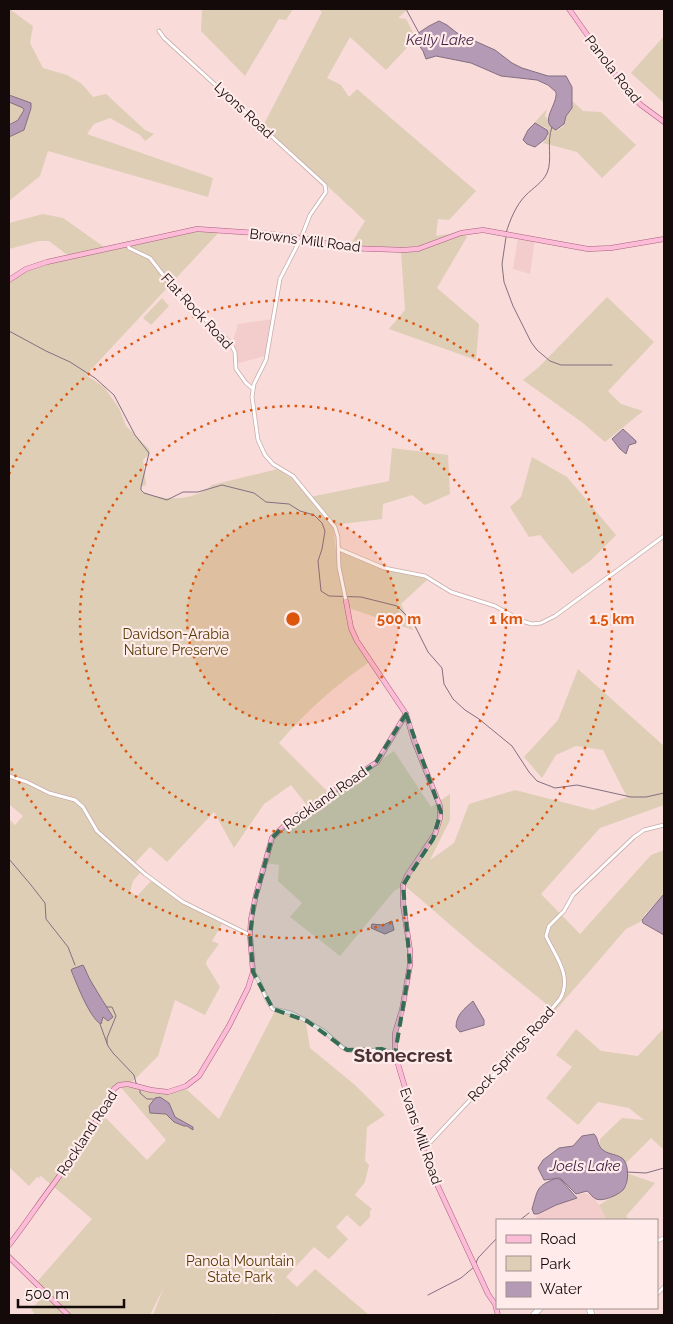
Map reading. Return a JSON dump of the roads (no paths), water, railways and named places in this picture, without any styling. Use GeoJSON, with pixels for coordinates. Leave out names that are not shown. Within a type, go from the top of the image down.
{"type":"FeatureCollection","features":[{"type":"Feature","properties":{"kind":"main road","name":"Panola Road"},"geometry":{"type":"LineString","coordinates":[[568,9],[627,91],[640,105],[664,122]]}},
{"type":"Feature","properties":{"kind":"main road","name":"Browns Mill Road"},"geometry":{"type":"LineString","coordinates":[[9,280],[26,269],[47,262],[197,229],[271,234],[301,238],[346,248],[403,250],[418,249],[461,233],[483,230],[588,249],[611,248],[664,239]]}},
{"type":"Feature","properties":{"kind":"main road","name":"Evans Mill Road"},"geometry":{"type":"LineString","coordinates":[[346,601],[351,628],[356,640],[406,714],[414,741],[430,777],[441,812],[433,839],[408,874],[403,885],[403,904],[410,958],[402,1010],[395,1033],[395,1054],[423,1151],[458,1231],[496,1308]]}},
{"type":"Feature","properties":{"kind":"main road","name":"Rockland Road"},"geometry":{"type":"LineString","coordinates":[[9,1244],[25,1226],[93,1129],[114,1089],[128,1084],[168,1092],[182,1088],[199,1076],[227,1030],[248,988],[253,972],[250,934],[254,903],[272,838],[289,820],[377,762],[406,714]]}},
{"type":"Feature","properties":{"kind":"main road"},"geometry":{"type":"LineString","coordinates":[[9,1257],[68,1315]]}},
{"type":"Feature","properties":{"kind":"street","name":"Lyons Road"},"geometry":{"type":"LineString","coordinates":[[159,31],[164,38],[325,185],[324,198],[310,214],[301,238]]}},
{"type":"Feature","properties":{"kind":"street"},"geometry":{"type":"LineString","coordinates":[[252,388],[266,360],[280,279],[301,238]]}},
{"type":"Feature","properties":{"kind":"street","name":"Flat Rock Road"},"geometry":{"type":"LineString","coordinates":[[128,244],[130,248],[150,258],[174,289],[230,342],[235,352],[236,369],[246,384],[252,388]]}},
{"type":"Feature","properties":{"kind":"street","name":"Evans Mill Road"},"geometry":{"type":"LineString","coordinates":[[252,388],[254,418],[260,446],[265,455],[273,464],[293,476],[332,522],[336,530],[339,567],[346,601]]}},
{"type":"Feature","properties":{"kind":"street"},"geometry":{"type":"LineString","coordinates":[[338,549],[384,568],[425,576],[451,592],[496,606],[522,621],[536,624],[555,616],[664,536]]}},
{"type":"Feature","properties":{"kind":"street"},"geometry":{"type":"LineString","coordinates":[[9,776],[27,782],[49,793],[75,800],[83,807],[97,831],[152,880],[183,902],[250,934]]}},
{"type":"Feature","properties":{"kind":"street","name":"Rock Springs Road"},"geometry":{"type":"LineString","coordinates":[[423,1151],[516,1051],[560,999],[564,990],[565,975],[556,952],[546,936],[549,926],[564,911],[573,895],[593,878],[629,841],[644,830],[664,825]]}},
{"type":"Feature","properties":{"kind":"street"},"geometry":{"type":"LineString","coordinates":[[253,972],[273,1009],[291,1013],[307,1021],[325,1032],[347,1050],[361,1052],[382,1049],[395,1054]]}},
{"type":"Feature","properties":{"kind":"water","name":"Kelly Lake"},"geometry":{"type":"Polygon","coordinates":[[[439,21],[457,33],[495,50],[522,68],[548,76],[566,76],[572,87],[572,108],[566,116],[564,124],[556,130],[549,123],[556,92],[548,85],[537,80],[501,76],[471,63],[436,56],[426,59],[418,44],[411,38],[439,21]]]}},
{"type":"Feature","properties":{"kind":"water"},"geometry":{"type":"Polygon","coordinates":[[[9,95],[31,103],[31,108],[24,130],[9,137],[9,125],[18,120],[24,110],[9,102],[9,95]]]}},
{"type":"Feature","properties":{"kind":"water"},"geometry":{"type":"Polygon","coordinates":[[[535,123],[547,130],[548,133],[545,139],[535,147],[523,140],[528,130],[535,123]]]}},
{"type":"Feature","properties":{"kind":"water"},"geometry":{"type":"Polygon","coordinates":[[[623,429],[636,441],[636,443],[629,445],[626,454],[612,439],[623,429]]]}},
{"type":"Feature","properties":{"kind":"water"},"geometry":{"type":"Polygon","coordinates":[[[664,894],[664,935],[643,923],[642,920],[664,894]]]}},
{"type":"Feature","properties":{"kind":"water"},"geometry":{"type":"Polygon","coordinates":[[[392,921],[394,930],[385,934],[371,928],[372,924],[383,925],[392,921]]]}},
{"type":"Feature","properties":{"kind":"water"},"geometry":{"type":"Polygon","coordinates":[[[83,965],[113,1017],[108,1021],[103,1017],[101,1024],[88,1008],[71,970],[83,965]]]}},
{"type":"Feature","properties":{"kind":"water"},"geometry":{"type":"Polygon","coordinates":[[[473,1001],[484,1020],[484,1025],[460,1032],[456,1027],[457,1019],[473,1001]]]}},
{"type":"Feature","properties":{"kind":"water"},"geometry":{"type":"Polygon","coordinates":[[[160,1097],[169,1103],[175,1117],[193,1127],[193,1130],[174,1122],[166,1114],[150,1113],[149,1106],[155,1098],[160,1097]]]}},
{"type":"Feature","properties":{"kind":"water","name":"Joels Lake"},"geometry":{"type":"Polygon","coordinates":[[[594,1134],[605,1152],[622,1158],[626,1163],[627,1179],[623,1190],[610,1198],[599,1200],[587,1191],[576,1194],[560,1178],[544,1180],[538,1168],[543,1160],[559,1148],[573,1146],[582,1136],[594,1134]]]}},
{"type":"Feature","properties":{"kind":"water"},"geometry":{"type":"Polygon","coordinates":[[[557,1178],[577,1198],[534,1214],[532,1209],[539,1189],[545,1183],[557,1178]]]}},
{"type":"Feature","properties":{"kind":"waterway"},"geometry":{"type":"LineString","coordinates":[[406,9],[419,33]]}},
{"type":"Feature","properties":{"kind":"waterway"},"geometry":{"type":"LineString","coordinates":[[506,233],[519,203],[547,173],[552,127]]}},
{"type":"Feature","properties":{"kind":"waterway"},"geometry":{"type":"LineString","coordinates":[[506,237],[502,264],[504,282],[513,306],[537,350],[550,361],[561,365],[612,365]]}},
{"type":"Feature","properties":{"kind":"waterway"},"geometry":{"type":"LineString","coordinates":[[9,331],[70,362],[95,378],[114,395],[135,435],[149,453],[141,487],[144,493],[167,500],[183,492],[198,492],[222,485],[254,493],[266,502],[289,504],[300,511],[314,515],[322,523],[325,531],[318,561],[321,591],[329,596],[361,597],[397,606],[413,622],[428,652],[442,668],[444,684],[453,699],[512,746],[537,781],[555,788],[577,785],[631,797],[646,797],[664,793]]}},
{"type":"Feature","properties":{"kind":"waterway"},"geometry":{"type":"LineString","coordinates":[[9,859],[45,903],[46,919],[68,947],[75,965]]}},
{"type":"Feature","properties":{"kind":"waterway"},"geometry":{"type":"LineString","coordinates":[[107,1007],[112,1007],[116,1016],[107,1038],[107,1043]]}},
{"type":"Feature","properties":{"kind":"waterway"},"geometry":{"type":"LineString","coordinates":[[100,1024],[108,1046],[134,1075],[138,1085]]}},
{"type":"Feature","properties":{"kind":"waterway"},"geometry":{"type":"LineString","coordinates":[[140,1089],[140,1093],[147,1099],[153,1099]]}},
{"type":"Feature","properties":{"kind":"waterway"},"geometry":{"type":"LineString","coordinates":[[627,1172],[646,1173],[664,1168]]}},
{"type":"Feature","properties":{"kind":"waterway"},"geometry":{"type":"LineString","coordinates":[[521,1219],[529,1213]]}},
{"type":"Feature","properties":{"kind":"waterway"},"geometry":{"type":"LineString","coordinates":[[476,1263],[478,1258],[496,1239]]}},
{"type":"Feature","properties":{"kind":"waterway"},"geometry":{"type":"LineString","coordinates":[[428,1295],[461,1278],[474,1267]]}},
{"type":"Feature","properties":{"kind":"district","name":"Stonecrest"},"geometry":{"type":"Point","coordinates":[403,1055]}},
{"type":"Feature","properties":{"kind":"park label","name":"Davidson-Arabia Nature Preserve"},"geometry":{"type":"Point","coordinates":[176,642]}},
{"type":"Feature","properties":{"kind":"park label","name":"Panola Mountain State Park"},"geometry":{"type":"Point","coordinates":[240,1269]}}]}
